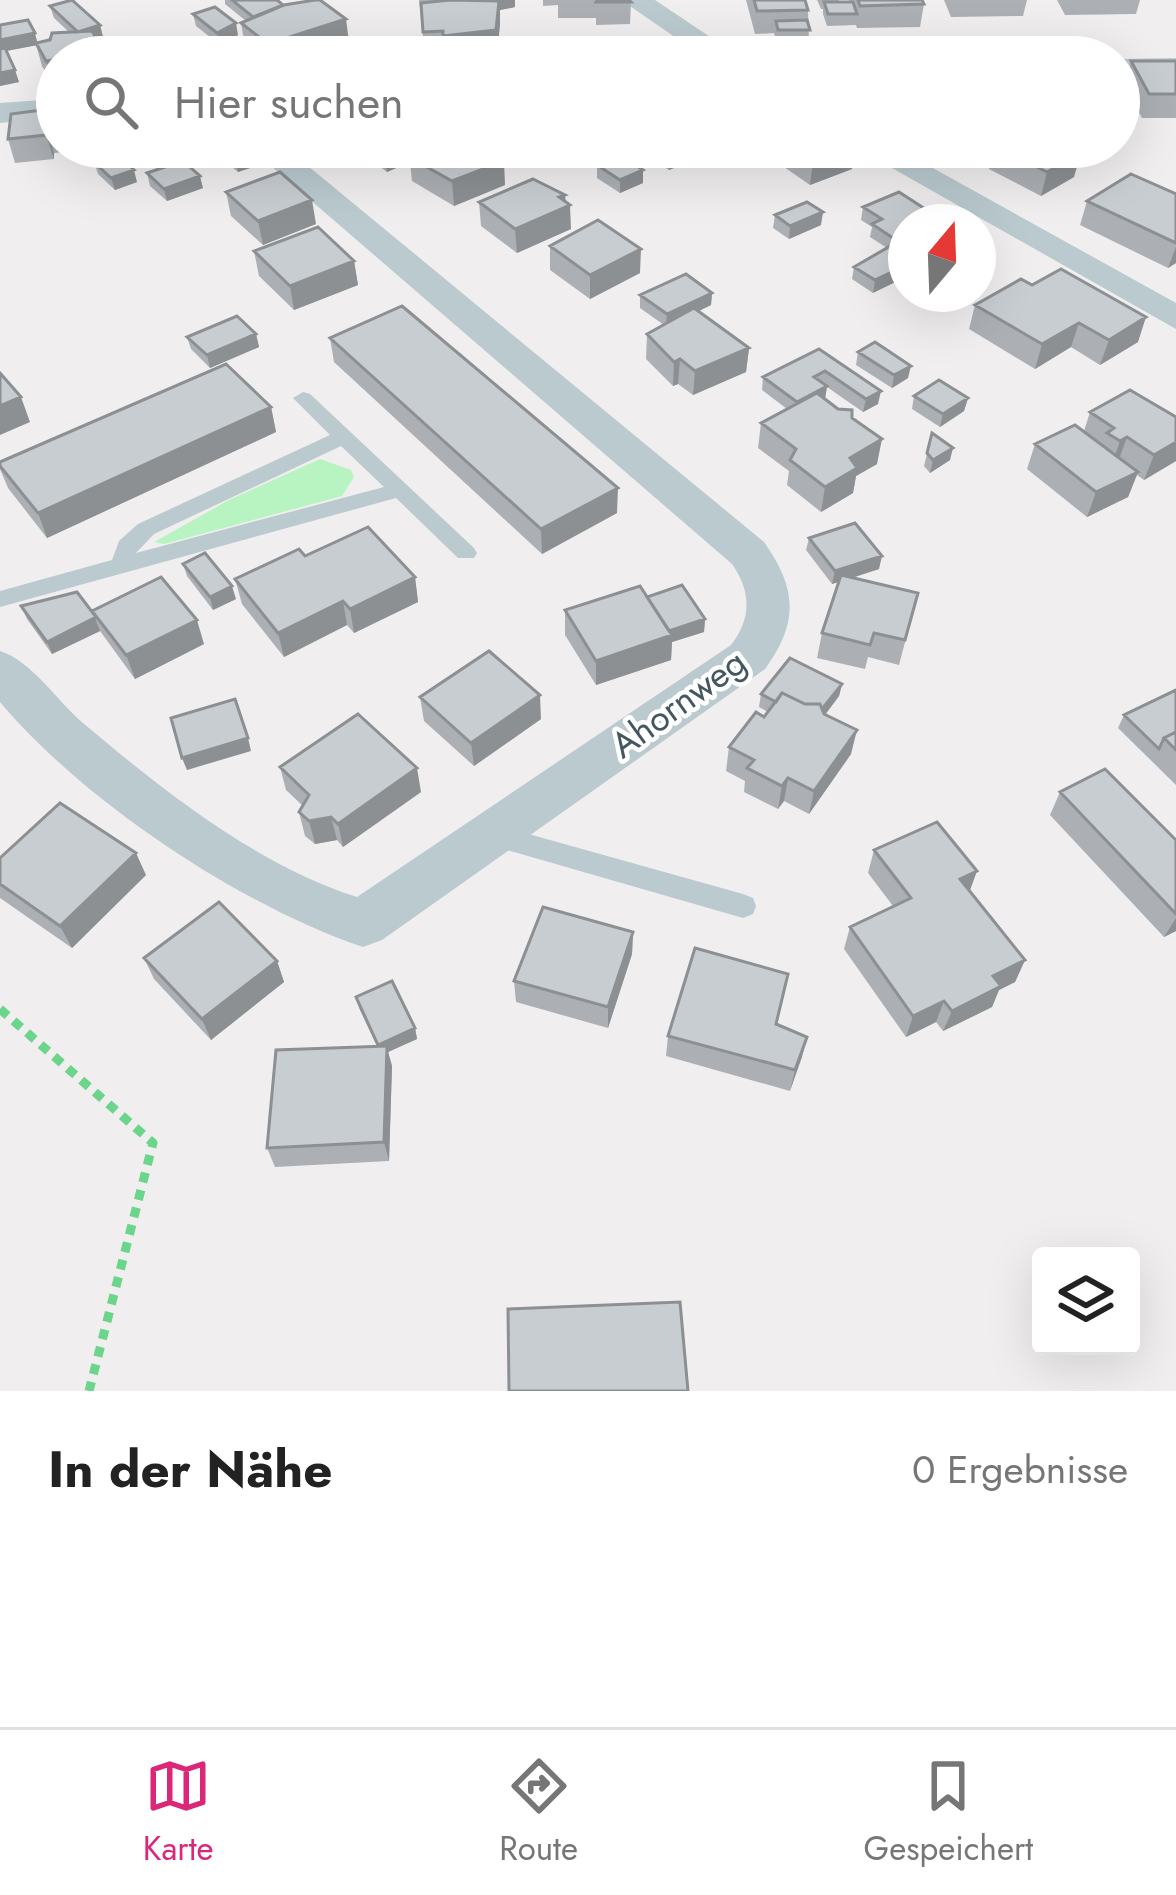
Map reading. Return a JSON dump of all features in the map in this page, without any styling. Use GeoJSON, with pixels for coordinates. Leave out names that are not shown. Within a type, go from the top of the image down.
{"type":"FeatureCollection","features":[{"type":"Feature","properties":{"kind":"street"},"geometry":{"type":"LineString","coordinates":[[635,0],[692,36]]}},
{"type":"Feature","properties":{"kind":"street"},"geometry":{"type":"LineString","coordinates":[[1140,68],[1176,67]]}},
{"type":"Feature","properties":{"kind":"street"},"geometry":{"type":"LineString","coordinates":[[0,113],[36,110]]}},
{"type":"Feature","properties":{"kind":"street","name":"Ahornweg"},"geometry":{"type":"LineString","coordinates":[[0,669],[47,724],[88,760],[281,888],[340,919],[363,922],[748,657],[764,638],[773,598],[766,576],[748,553],[290,168]]}},
{"type":"Feature","properties":{"kind":"street"},"geometry":{"type":"LineString","coordinates":[[908,168],[1176,318]]}},
{"type":"Feature","properties":{"kind":"lane"},"geometry":{"type":"LineString","coordinates":[[303,398],[466,553]]}},
{"type":"Feature","properties":{"kind":"lane"},"geometry":{"type":"LineString","coordinates":[[122,565],[127,546],[146,529],[342,437]]}},
{"type":"Feature","properties":{"kind":"lane"},"geometry":{"type":"LineString","coordinates":[[0,598],[400,490]]}},
{"type":"Feature","properties":{"kind":"lane"},"geometry":{"type":"LineString","coordinates":[[493,835],[743,906]]}},
{"type":"Feature","properties":{"kind":"path"},"geometry":{"type":"LineString","coordinates":[[0,1009],[153,1143],[88,1391]]}},
{"type":"Feature","properties":{"kind":"green space"},"geometry":{"type":"Polygon","coordinates":[[[320,459],[351,470],[354,477],[342,496],[164,544],[154,542],[229,500],[320,459]]]}},
{"type":"Feature","properties":{"kind":"building"},"geometry":{"type":"Polygon","coordinates":[[[72,0],[100,25],[78,32],[50,6],[72,0]]]}},
{"type":"Feature","properties":{"kind":"building"},"geometry":{"type":"Polygon","coordinates":[[[232,0],[277,0],[283,5],[253,17],[232,0]]]}},
{"type":"Feature","properties":{"kind":"building"},"geometry":{"type":"Polygon","coordinates":[[[320,0],[346,19],[293,36],[258,36],[241,23],[284,5],[320,0]]]}},
{"type":"Feature","properties":{"kind":"building"},"geometry":{"type":"Polygon","coordinates":[[[754,0],[805,0],[808,10],[757,11],[754,0]]]}},
{"type":"Feature","properties":{"kind":"building"},"geometry":{"type":"Polygon","coordinates":[[[858,0],[922,0],[924,4],[860,6],[858,0]]]}},
{"type":"Feature","properties":{"kind":"building"},"geometry":{"type":"Polygon","coordinates":[[[499,1],[496,30],[443,36],[443,31],[423,32],[421,3],[499,1]]]}},
{"type":"Feature","properties":{"kind":"building"},"geometry":{"type":"Polygon","coordinates":[[[824,2],[853,2],[857,14],[828,14],[824,2]]]}},
{"type":"Feature","properties":{"kind":"building"},"geometry":{"type":"Polygon","coordinates":[[[215,7],[236,23],[217,33],[193,14],[215,7]]]}},
{"type":"Feature","properties":{"kind":"building"},"geometry":{"type":"Polygon","coordinates":[[[28,20],[35,33],[0,40],[0,25],[28,20]]]}},
{"type":"Feature","properties":{"kind":"building"},"geometry":{"type":"Polygon","coordinates":[[[807,20],[810,30],[778,30],[776,21],[807,20]]]}},
{"type":"Feature","properties":{"kind":"building"},"geometry":{"type":"Polygon","coordinates":[[[92,31],[95,36],[51,36],[92,31]]]}},
{"type":"Feature","properties":{"kind":"building"},"geometry":{"type":"Polygon","coordinates":[[[5,48],[15,70],[0,73],[0,49],[5,48]]]}},
{"type":"Feature","properties":{"kind":"building"},"geometry":{"type":"Polygon","coordinates":[[[1140,61],[1176,61],[1176,94],[1149,94],[1140,78],[1140,61]]]}},
{"type":"Feature","properties":{"kind":"building"},"geometry":{"type":"Polygon","coordinates":[[[36,111],[36,136],[8,139],[11,114],[36,111]]]}},
{"type":"Feature","properties":{"kind":"building"},"geometry":{"type":"Polygon","coordinates":[[[100,168],[134,170],[111,178],[100,168]]]}},
{"type":"Feature","properties":{"kind":"building"},"geometry":{"type":"Polygon","coordinates":[[[191,168],[200,176],[164,189],[147,173],[191,168]]]}},
{"type":"Feature","properties":{"kind":"building"},"geometry":{"type":"Polygon","coordinates":[[[429,168],[486,168],[452,181],[429,168]]]}},
{"type":"Feature","properties":{"kind":"building"},"geometry":{"type":"Polygon","coordinates":[[[602,168],[643,170],[620,180],[602,168]]]}},
{"type":"Feature","properties":{"kind":"building"},"geometry":{"type":"Polygon","coordinates":[[[280,172],[312,200],[258,221],[226,192],[280,172]]]}},
{"type":"Feature","properties":{"kind":"building"},"geometry":{"type":"Polygon","coordinates":[[[1131,174],[1176,194],[1176,243],[1087,201],[1131,174]]]}},
{"type":"Feature","properties":{"kind":"building"},"geometry":{"type":"Polygon","coordinates":[[[533,179],[565,195],[559,197],[570,205],[515,229],[479,202],[533,179]]]}},
{"type":"Feature","properties":{"kind":"building"},"geometry":{"type":"Polygon","coordinates":[[[899,192],[917,204],[888,204],[888,235],[872,224],[882,219],[863,207],[899,192]]]}},
{"type":"Feature","properties":{"kind":"building"},"geometry":{"type":"Polygon","coordinates":[[[807,202],[823,212],[790,226],[775,215],[807,202]]]}},
{"type":"Feature","properties":{"kind":"building"},"geometry":{"type":"Polygon","coordinates":[[[598,220],[641,249],[590,275],[550,246],[598,220]]]}},
{"type":"Feature","properties":{"kind":"building"},"geometry":{"type":"Polygon","coordinates":[[[318,227],[354,261],[290,286],[254,251],[318,227]]]}},
{"type":"Feature","properties":{"kind":"building"},"geometry":{"type":"Polygon","coordinates":[[[888,247],[888,274],[875,280],[854,267],[888,247]]]}},
{"type":"Feature","properties":{"kind":"building"},"geometry":{"type":"Polygon","coordinates":[[[1061,269],[1146,317],[1109,340],[1079,323],[1042,344],[987,312],[996,312],[996,293],[1021,279],[1032,285],[1061,269]]]}},
{"type":"Feature","properties":{"kind":"building"},"geometry":{"type":"Polygon","coordinates":[[[686,274],[712,293],[667,314],[640,295],[686,274]]]}},
{"type":"Feature","properties":{"kind":"building"},"geometry":{"type":"Polygon","coordinates":[[[402,306],[618,488],[541,529],[330,338],[402,306]]]}},
{"type":"Feature","properties":{"kind":"building"},"geometry":{"type":"Polygon","coordinates":[[[694,308],[749,348],[695,371],[680,359],[674,362],[647,334],[694,308]]]}},
{"type":"Feature","properties":{"kind":"building"},"geometry":{"type":"Polygon","coordinates":[[[237,316],[256,334],[207,355],[187,337],[237,316]]]}},
{"type":"Feature","properties":{"kind":"building"},"geometry":{"type":"Polygon","coordinates":[[[875,342],[911,366],[894,375],[858,352],[875,342]]]}},
{"type":"Feature","properties":{"kind":"building"},"geometry":{"type":"Polygon","coordinates":[[[819,349],[881,391],[866,399],[825,371],[814,377],[827,386],[797,402],[763,377],[819,349]]]}},
{"type":"Feature","properties":{"kind":"building"},"geometry":{"type":"Polygon","coordinates":[[[226,364],[271,407],[38,513],[0,466],[0,462],[226,364]]]}},
{"type":"Feature","properties":{"kind":"building"},"geometry":{"type":"Polygon","coordinates":[[[0,373],[21,397],[0,406],[0,373]]]}},
{"type":"Feature","properties":{"kind":"building"},"geometry":{"type":"Polygon","coordinates":[[[939,380],[968,398],[943,414],[914,396],[939,380]]]}},
{"type":"Feature","properties":{"kind":"building"},"geometry":{"type":"Polygon","coordinates":[[[1130,390],[1176,417],[1176,442],[1154,455],[1127,437],[1120,441],[1107,433],[1114,428],[1090,412],[1130,390]]]}},
{"type":"Feature","properties":{"kind":"building"},"geometry":{"type":"Polygon","coordinates":[[[817,393],[838,409],[852,410],[852,418],[882,439],[850,458],[857,468],[825,487],[790,460],[796,449],[761,423],[817,393]]]}},
{"type":"Feature","properties":{"kind":"building"},"geometry":{"type":"Polygon","coordinates":[[[1075,425],[1138,472],[1096,492],[1035,444],[1075,425]]]}},
{"type":"Feature","properties":{"kind":"building"},"geometry":{"type":"Polygon","coordinates":[[[932,433],[953,448],[933,460],[927,453],[932,433]]]}},
{"type":"Feature","properties":{"kind":"building"},"geometry":{"type":"Polygon","coordinates":[[[855,523],[882,556],[835,571],[809,538],[855,523]]]}},
{"type":"Feature","properties":{"kind":"building"},"geometry":{"type":"Polygon","coordinates":[[[368,527],[415,577],[350,609],[343,601],[278,633],[235,579],[299,549],[305,556],[368,527]]]}},
{"type":"Feature","properties":{"kind":"building"},"geometry":{"type":"Polygon","coordinates":[[[205,553],[232,586],[210,597],[183,564],[205,553]]]}},
{"type":"Feature","properties":{"kind":"building"},"geometry":{"type":"Polygon","coordinates":[[[841,575],[918,593],[905,640],[874,633],[870,645],[822,633],[841,575]]]}},
{"type":"Feature","properties":{"kind":"building"},"geometry":{"type":"Polygon","coordinates":[[[161,577],[197,620],[126,655],[92,611],[161,577]]]}},
{"type":"Feature","properties":{"kind":"building"},"geometry":{"type":"Polygon","coordinates":[[[682,585],[705,619],[669,631],[647,597],[682,585]]]}},
{"type":"Feature","properties":{"kind":"building"},"geometry":{"type":"Polygon","coordinates":[[[640,586],[672,635],[596,661],[565,610],[640,586]]]}},
{"type":"Feature","properties":{"kind":"building"},"geometry":{"type":"Polygon","coordinates":[[[77,592],[96,617],[47,642],[21,606],[77,592]]]}},
{"type":"Feature","properties":{"kind":"building"},"geometry":{"type":"Polygon","coordinates":[[[489,651],[540,695],[471,743],[420,697],[489,651]]]}},
{"type":"Feature","properties":{"kind":"building"},"geometry":{"type":"Polygon","coordinates":[[[790,658],[842,684],[822,709],[820,704],[805,704],[782,693],[776,702],[761,694],[790,658]]]}},
{"type":"Feature","properties":{"kind":"building"},"geometry":{"type":"Polygon","coordinates":[[[1176,690],[1176,732],[1164,738],[1159,749],[1124,715],[1176,690]]]}},
{"type":"Feature","properties":{"kind":"building"},"geometry":{"type":"Polygon","coordinates":[[[782,693],[805,704],[820,704],[824,714],[857,730],[814,791],[788,778],[782,786],[747,768],[754,760],[729,747],[756,712],[764,717],[782,693]]]}},
{"type":"Feature","properties":{"kind":"building"},"geometry":{"type":"Polygon","coordinates":[[[235,699],[248,738],[182,758],[171,718],[235,699]]]}},
{"type":"Feature","properties":{"kind":"building"},"geometry":{"type":"Polygon","coordinates":[[[358,714],[417,768],[338,824],[331,817],[309,821],[299,812],[309,795],[280,767],[358,714]]]}},
{"type":"Feature","properties":{"kind":"building"},"geometry":{"type":"Polygon","coordinates":[[[1176,732],[1176,750],[1164,738],[1176,732]]]}},
{"type":"Feature","properties":{"kind":"building"},"geometry":{"type":"Polygon","coordinates":[[[1105,769],[1176,840],[1176,914],[1060,792],[1105,769]]]}},
{"type":"Feature","properties":{"kind":"building"},"geometry":{"type":"Polygon","coordinates":[[[60,803],[136,853],[60,926],[0,884],[0,858],[60,803]]]}},
{"type":"Feature","properties":{"kind":"building"},"geometry":{"type":"Polygon","coordinates":[[[937,822],[977,871],[960,879],[1025,960],[993,976],[1001,986],[952,1011],[944,1001],[913,1016],[850,927],[911,898],[874,850],[937,822]]]}},
{"type":"Feature","properties":{"kind":"building"},"geometry":{"type":"Polygon","coordinates":[[[219,902],[277,961],[202,1019],[144,958],[219,902]]]}},
{"type":"Feature","properties":{"kind":"building"},"geometry":{"type":"Polygon","coordinates":[[[543,907],[633,932],[608,1007],[514,981],[543,907]]]}},
{"type":"Feature","properties":{"kind":"building"},"geometry":{"type":"Polygon","coordinates":[[[695,948],[788,974],[776,1024],[807,1037],[795,1070],[668,1036],[695,948]]]}},
{"type":"Feature","properties":{"kind":"building"},"geometry":{"type":"Polygon","coordinates":[[[392,981],[415,1028],[378,1045],[356,997],[392,981]]]}},
{"type":"Feature","properties":{"kind":"building"},"geometry":{"type":"Polygon","coordinates":[[[387,1046],[384,1142],[267,1148],[276,1050],[387,1046]]]}},
{"type":"Feature","properties":{"kind":"building"},"geometry":{"type":"Polygon","coordinates":[[[680,1302],[688,1391],[509,1391],[508,1309],[680,1302]]]}}]}
